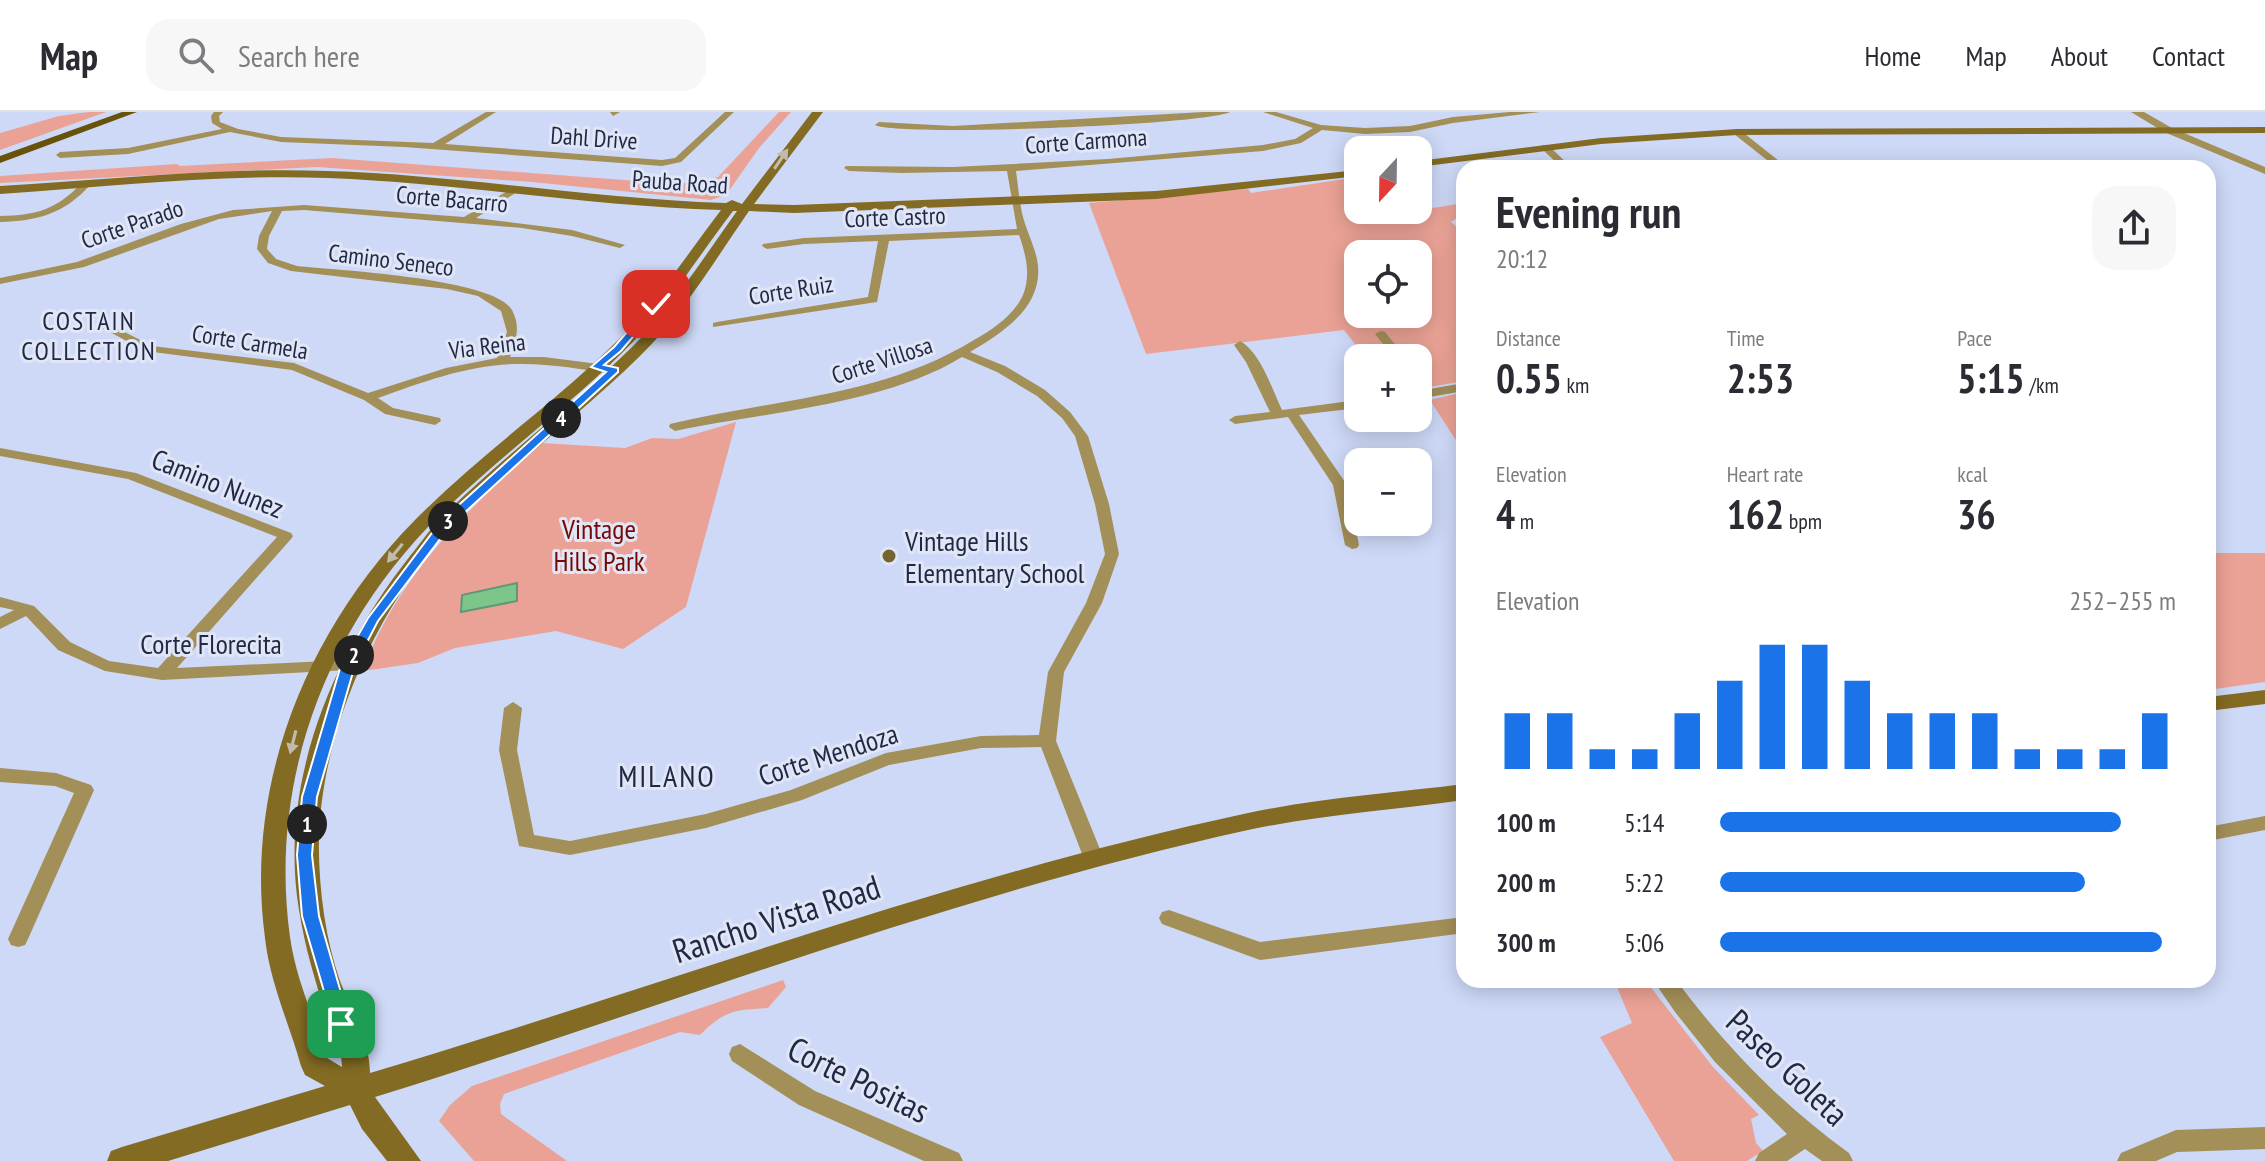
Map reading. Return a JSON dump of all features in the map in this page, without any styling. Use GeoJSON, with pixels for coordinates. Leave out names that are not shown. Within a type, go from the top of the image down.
{"type":"FeatureCollection","features":[{"type":"Feature","properties":{"kind":"main road"},"geometry":{"type":"LineString","coordinates":[[0,158],[117,112]]}},
{"type":"Feature","properties":{"kind":"main road"},"geometry":{"type":"LineString","coordinates":[[0,158],[132,112]]}},
{"type":"Feature","properties":{"kind":"main road"},"geometry":{"type":"LineString","coordinates":[[406,1161],[382,1133],[358,1090],[355,1054],[341,1024],[311,916],[305,855],[309,797],[348,665],[402,576],[445,524],[605,368],[778,140],[803,112]]}},
{"type":"Feature","properties":{"kind":"main road"},"geometry":{"type":"LineString","coordinates":[[358,1090],[315,1066],[284,973],[274,890],[280,809],[293,738],[318,668],[345,621],[377,576],[423,522],[605,368],[653,334],[797,136],[818,112]]}},
{"type":"Feature","properties":{"kind":"main road"},"geometry":{"type":"LineString","coordinates":[[1432,162],[1545,147],[1737,132],[2265,130]]}},
{"type":"Feature","properties":{"kind":"main road","name":"Pauba Road"},"geometry":{"type":"LineString","coordinates":[[0,190],[244,175],[324,174],[746,208],[1191,192],[1344,175]]}},
{"type":"Feature","properties":{"kind":"main road"},"geometry":{"type":"LineString","coordinates":[[2216,703],[2265,697]]}},
{"type":"Feature","properties":{"kind":"main road","name":"Rancho Vista Road"},"geometry":{"type":"LineString","coordinates":[[122,1161],[358,1090],[881,921],[1094,859],[1251,821],[1456,793]]}},
{"type":"Feature","properties":{"kind":"street"},"geometry":{"type":"LineString","coordinates":[[219,112],[215,116],[216,123],[227,130]]}},
{"type":"Feature","properties":{"kind":"street"},"geometry":{"type":"LineString","coordinates":[[469,112],[490,113]]}},
{"type":"Feature","properties":{"kind":"street","name":"Dahl Drive"},"geometry":{"type":"LineString","coordinates":[[227,130],[270,138],[671,162],[678,160],[730,112]]}},
{"type":"Feature","properties":{"kind":"street"},"geometry":{"type":"LineString","coordinates":[[879,125],[911,129],[960,128],[1226,112]]}},
{"type":"Feature","properties":{"kind":"street"},"geometry":{"type":"LineString","coordinates":[[1267,112],[1320,127],[1365,131],[1410,129],[1453,120],[1536,112]]}},
{"type":"Feature","properties":{"kind":"street"},"geometry":{"type":"LineString","coordinates":[[2136,112],[2168,130],[2177,139],[2215,158],[2265,172]]}},
{"type":"Feature","properties":{"kind":"street"},"geometry":{"type":"LineString","coordinates":[[434,146],[490,113]]}},
{"type":"Feature","properties":{"kind":"street","name":"Corte Carmona"},"geometry":{"type":"LineString","coordinates":[[849,168],[1011,167],[1263,148],[1298,141],[1320,127]]}},
{"type":"Feature","properties":{"kind":"street"},"geometry":{"type":"LineString","coordinates":[[60,155],[128,151],[227,130]]}},
{"type":"Feature","properties":{"kind":"street"},"geometry":{"type":"LineString","coordinates":[[1737,132],[1773,160]]}},
{"type":"Feature","properties":{"kind":"street"},"geometry":{"type":"LineString","coordinates":[[1545,147],[1559,160]]}},
{"type":"Feature","properties":{"kind":"street","name":"Corte Villosa"},"geometry":{"type":"LineString","coordinates":[[675,427],[724,416],[829,401],[881,388],[930,372],[964,354],[1005,325],[1023,306],[1032,284],[1031,257],[1011,167]]}},
{"type":"Feature","properties":{"kind":"street"},"geometry":{"type":"LineString","coordinates":[[0,219],[49,215],[68,203],[85,185]]}},
{"type":"Feature","properties":{"kind":"street"},"geometry":{"type":"LineString","coordinates":[[467,220],[514,190]]}},
{"type":"Feature","properties":{"kind":"street","name":"Corte Bacarro"},"geometry":{"type":"LineString","coordinates":[[278,209],[329,206],[554,229],[620,245]]}},
{"type":"Feature","properties":{"kind":"street","name":"Corte Parado"},"geometry":{"type":"LineString","coordinates":[[0,281],[54,272],[104,257],[187,224],[236,213],[278,209]]}},
{"type":"Feature","properties":{"kind":"street","name":"Camino Seneco"},"geometry":{"type":"LineString","coordinates":[[278,209],[264,236],[262,249],[272,261],[295,269],[447,286],[482,294],[506,309],[513,332],[502,361]]}},
{"type":"Feature","properties":{"kind":"street","name":"Corte Castro"},"geometry":{"type":"LineString","coordinates":[[767,246],[804,241],[1025,232]]}},
{"type":"Feature","properties":{"kind":"street","name":"Corte Ruiz"},"geometry":{"type":"LineString","coordinates":[[717,325],[873,300],[884,238]]}},
{"type":"Feature","properties":{"kind":"street","name":"Corte Carmela"},"geometry":{"type":"LineString","coordinates":[[103,325],[149,349],[294,367],[368,397],[389,411],[435,421]]}},
{"type":"Feature","properties":{"kind":"street"},"geometry":{"type":"LineString","coordinates":[[1381,334],[1389,344]]}},
{"type":"Feature","properties":{"kind":"street"},"geometry":{"type":"LineString","coordinates":[[1240,345],[1285,415],[1340,485],[1352,545]]}},
{"type":"Feature","properties":{"kind":"street"},"geometry":{"type":"LineString","coordinates":[[964,354],[1001,369],[1041,393],[1066,415],[1081,436],[1102,504],[1112,554],[1094,603],[1056,672],[1047,741],[1094,859]]}},
{"type":"Feature","properties":{"kind":"street","name":"Via Reina"},"geometry":{"type":"LineString","coordinates":[[368,397],[419,378],[502,361],[551,361],[605,368]]}},
{"type":"Feature","properties":{"kind":"street"},"geometry":{"type":"LineString","coordinates":[[1432,392],[1456,388]]}},
{"type":"Feature","properties":{"kind":"street"},"geometry":{"type":"LineString","coordinates":[[1235,420],[1344,406]]}},
{"type":"Feature","properties":{"kind":"street","name":"Camino Nunez"},"geometry":{"type":"LineString","coordinates":[[0,452],[131,476],[286,536],[162,674]]}},
{"type":"Feature","properties":{"kind":"street"},"geometry":{"type":"LineString","coordinates":[[0,602],[28,609]]}},
{"type":"Feature","properties":{"kind":"street"},"geometry":{"type":"LineString","coordinates":[[0,624],[28,609]]}},
{"type":"Feature","properties":{"kind":"street","name":"Corte Florecita"},"geometry":{"type":"LineString","coordinates":[[28,609],[64,646],[105,666],[162,674],[348,665]]}},
{"type":"Feature","properties":{"kind":"street","name":"Corte Mendoza"},"geometry":{"type":"LineString","coordinates":[[513,708],[508,750],[526,841],[570,848],[706,821],[796,795],[886,759],[981,742],[1047,741]]}},
{"type":"Feature","properties":{"kind":"street"},"geometry":{"type":"LineString","coordinates":[[0,775],[56,780],[85,790],[18,939]]}},
{"type":"Feature","properties":{"kind":"street"},"geometry":{"type":"LineString","coordinates":[[2216,832],[2265,823]]}},
{"type":"Feature","properties":{"kind":"street"},"geometry":{"type":"LineString","coordinates":[[1169,918],[1260,951],[1456,926]]}},
{"type":"Feature","properties":{"kind":"street","name":"Paseo Goleta"},"geometry":{"type":"LineString","coordinates":[[1670,988],[1698,1029],[1804,1136],[1841,1161]]}},
{"type":"Feature","properties":{"kind":"street","name":"Corte Positas"},"geometry":{"type":"LineString","coordinates":[[740,1054],[807,1098],[951,1161]]}},
{"type":"Feature","properties":{"kind":"street"},"geometry":{"type":"LineString","coordinates":[[1767,1161],[1804,1136]]}},
{"type":"Feature","properties":{"kind":"street"},"geometry":{"type":"LineString","coordinates":[[2129,1161],[2176,1141],[2265,1138]]}},
{"type":"Feature","properties":{"kind":"green space"},"geometry":{"type":"Polygon","coordinates":[[[106,112],[0,150],[0,133],[59,116],[106,112]]]}},
{"type":"Feature","properties":{"kind":"green space"},"geometry":{"type":"Polygon","coordinates":[[[779,112],[791,112],[759,148],[726,195],[711,200],[532,182],[317,167],[0,183],[0,176],[177,164],[332,158],[678,184],[718,177],[779,112]]]}},
{"type":"Feature","properties":{"kind":"green space"},"geometry":{"type":"Polygon","coordinates":[[[1344,179],[1344,224],[1432,224],[1432,207],[1456,204],[1456,219],[1451,222],[1456,226],[1456,382],[1432,387],[1432,344],[1355,344],[1344,330],[1146,354],[1089,203],[1248,189],[1251,193],[1344,179]]]}},
{"type":"Feature","properties":{"kind":"green space"},"geometry":{"type":"Polygon","coordinates":[[[1456,394],[1456,441],[1432,403],[1432,400],[1456,394]]]}},
{"type":"Feature","properties":{"kind":"green space","name":"Vintage Hills Park"},"geometry":{"type":"Polygon","coordinates":[[[736,422],[686,607],[623,649],[556,631],[455,648],[418,663],[363,671],[394,605],[415,575],[462,519],[542,443],[625,448],[652,438],[678,439],[736,422]]]}},
{"type":"Feature","properties":{"kind":"green space"},"geometry":{"type":"Polygon","coordinates":[[[2216,553],[2265,553],[2265,682],[2216,689],[2216,553]]]}},
{"type":"Feature","properties":{"kind":"green space"},"geometry":{"type":"Polygon","coordinates":[[[783,980],[786,987],[768,1008],[731,1013],[700,1035],[680,1032],[504,1094],[500,1104],[501,1114],[567,1161],[474,1161],[439,1121],[450,1105],[472,1086],[783,980]]]}},
{"type":"Feature","properties":{"kind":"green space"},"geometry":{"type":"Polygon","coordinates":[[[1617,988],[1651,988],[1713,1067],[1759,1115],[1751,1119],[1756,1143],[1763,1151],[1747,1161],[1674,1161],[1600,1037],[1632,1023],[1617,988]]]}},
{"type":"Feature","properties":{"kind":"shaded area"},"geometry":{"type":"Polygon","coordinates":[[[517,583],[517,601],[461,612],[462,595],[517,583]]]}},
{"type":"Feature","properties":{"kind":"place","name":"Vintage Hills Elementary School"},"geometry":{"type":"Point","coordinates":[889,556]}},
{"type":"Feature","properties":{"kind":"district","name":"COSTAIN COLLECTION"},"geometry":{"type":"Point","coordinates":[89,335]}},
{"type":"Feature","properties":{"kind":"district","name":"MILANO"},"geometry":{"type":"Point","coordinates":[667,775]}},
{"type":"Feature","properties":{"kind":"route"},"geometry":{"type":"LineString","coordinates":[[341,1024],[311,916],[305,855],[309,797],[348,665],[402,576],[445,524],[614,370],[596,367],[618,349],[656,304]]}}]}
